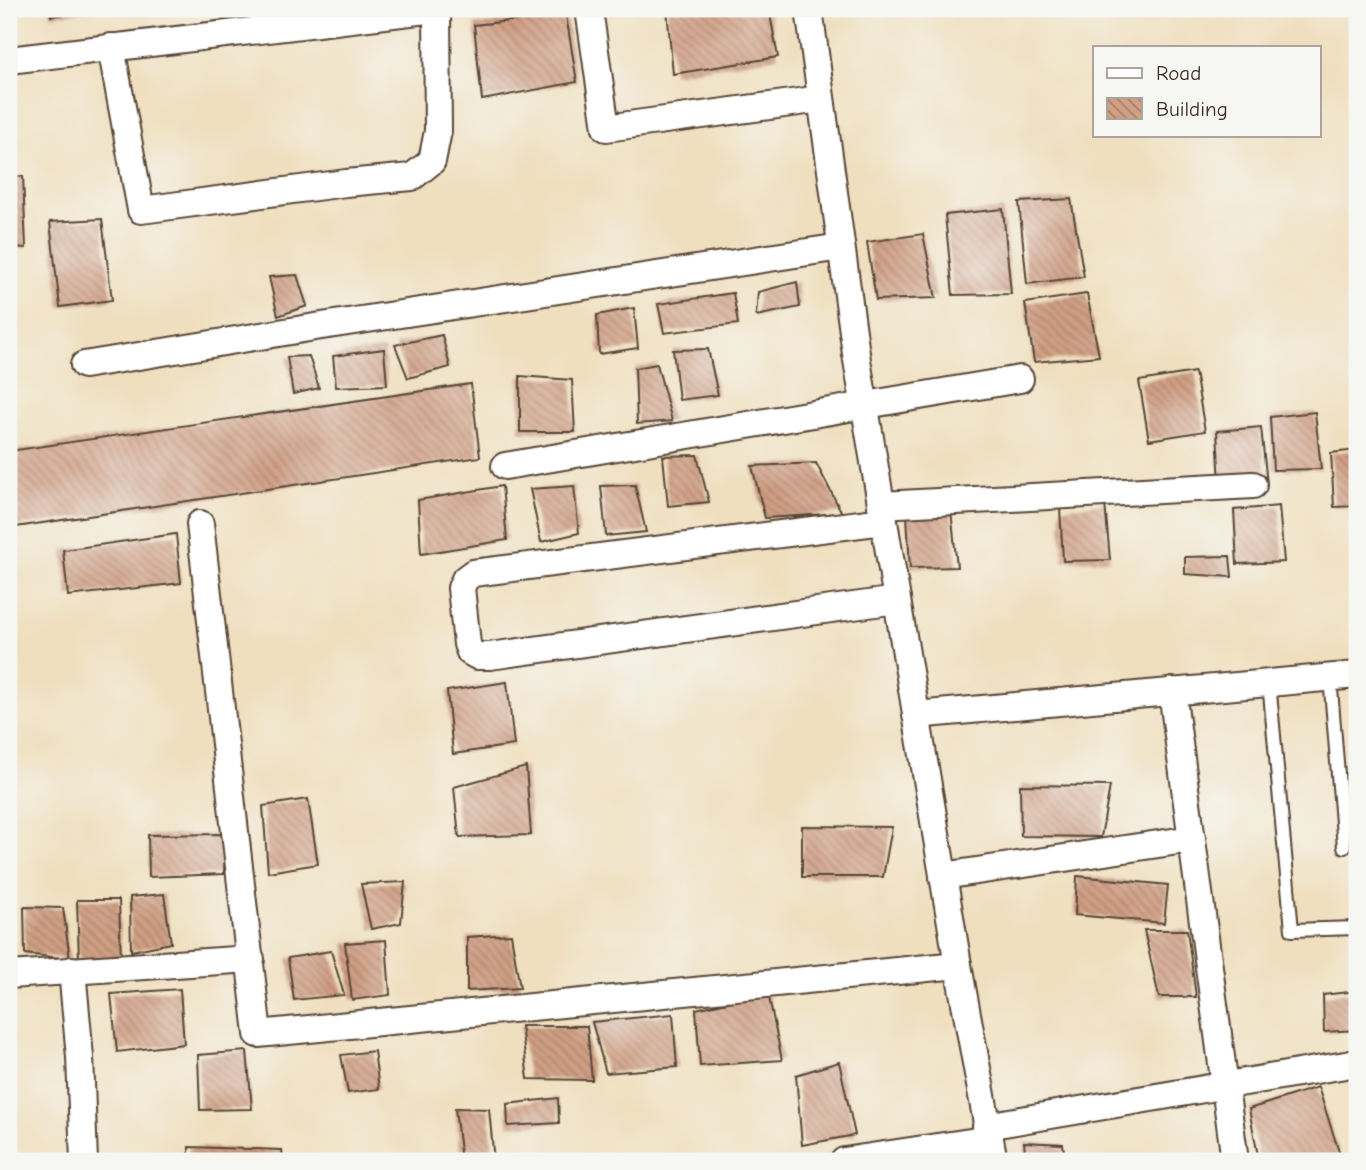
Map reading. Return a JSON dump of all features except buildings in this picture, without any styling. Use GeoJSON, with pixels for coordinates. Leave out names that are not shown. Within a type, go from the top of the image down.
{"type":"FeatureCollection","features":[{"type":"Feature","properties":{"kind":"street"},"geometry":{"type":"LineString","coordinates":[[9,60],[331,15],[436,9],[438,131],[432,161],[412,177],[141,210],[111,47]]}},
{"type":"Feature","properties":{"kind":"street"},"geometry":{"type":"LineString","coordinates":[[589,9],[606,128],[821,99]]}},
{"type":"Feature","properties":{"kind":"street"},"geometry":{"type":"LineString","coordinates":[[809,9],[864,404],[990,1142]]}},
{"type":"Feature","properties":{"kind":"street"},"geometry":{"type":"LineString","coordinates":[[84,365],[841,247]]}},
{"type":"Feature","properties":{"kind":"street"},"geometry":{"type":"LineString","coordinates":[[505,466],[1020,379]]}},
{"type":"Feature","properties":{"kind":"street"},"geometry":{"type":"LineString","coordinates":[[897,600],[477,656],[470,652],[467,644],[461,588],[465,579],[473,573],[882,513],[1254,485]]}},
{"type":"Feature","properties":{"kind":"street"},"geometry":{"type":"LineString","coordinates":[[200,524],[258,1034],[958,965]]}},
{"type":"Feature","properties":{"kind":"street"},"geometry":{"type":"LineString","coordinates":[[916,715],[1357,675]]}},
{"type":"Feature","properties":{"kind":"street"},"geometry":{"type":"LineString","coordinates":[[1172,691],[1235,1161]]}},
{"type":"Feature","properties":{"kind":"street"},"geometry":{"type":"LineString","coordinates":[[943,876],[1192,839]]}},
{"type":"Feature","properties":{"kind":"street"},"geometry":{"type":"LineString","coordinates":[[9,975],[251,959]]}},
{"type":"Feature","properties":{"kind":"street"},"geometry":{"type":"LineString","coordinates":[[72,970],[80,1057],[84,1161]]}},
{"type":"Feature","properties":{"kind":"street"},"geometry":{"type":"LineString","coordinates":[[844,1161],[990,1142],[1225,1086],[1357,1063]]}},
{"type":"Feature","properties":{"kind":"lane"},"geometry":{"type":"LineString","coordinates":[[1330,676],[1344,847]]}},
{"type":"Feature","properties":{"kind":"lane"},"geometry":{"type":"LineString","coordinates":[[1269,682],[1292,930],[1357,928]]}}]}
